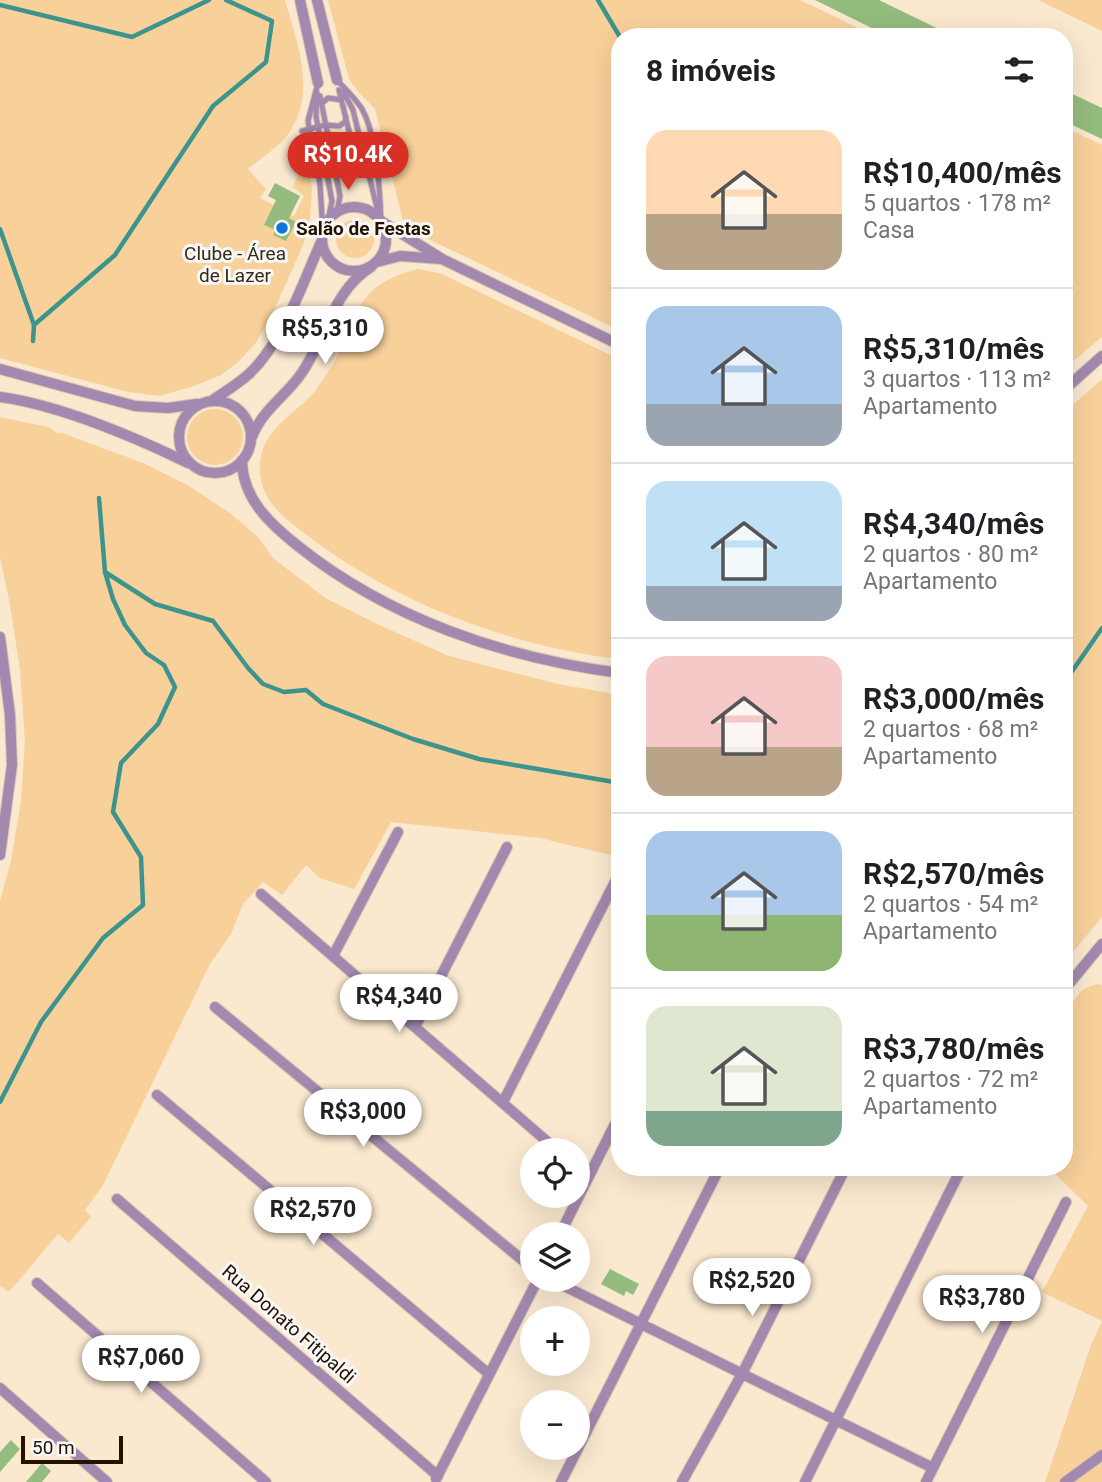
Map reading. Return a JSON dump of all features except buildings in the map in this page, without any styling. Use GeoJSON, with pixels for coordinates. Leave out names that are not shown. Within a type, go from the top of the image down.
{"type":"FeatureCollection","features":[{"type":"Feature","properties":{"kind":"street"},"geometry":{"type":"LineString","coordinates":[[300,0],[318,83]]}},
{"type":"Feature","properties":{"kind":"street"},"geometry":{"type":"LineString","coordinates":[[317,0],[337,80]]}},
{"type":"Feature","properties":{"kind":"street"},"geometry":{"type":"LineString","coordinates":[[193,466],[180,448],[179,432],[184,417],[196,406],[234,387],[253,371],[281,330],[333,216],[346,208],[360,208],[372,213],[444,260],[611,341]]}},
{"type":"Feature","properties":{"kind":"street"},"geometry":{"type":"LineString","coordinates":[[0,397],[103,427],[159,449],[205,472],[219,473],[232,468],[242,460],[266,411],[299,377],[310,361],[347,288],[359,274],[373,265],[386,246],[386,232],[381,221]]}},
{"type":"Feature","properties":{"kind":"street"},"geometry":{"type":"LineString","coordinates":[[323,237],[327,255],[337,266],[352,271],[400,256],[444,260]]}},
{"type":"Feature","properties":{"kind":"street"},"geometry":{"type":"LineString","coordinates":[[1073,382],[1102,356]]}},
{"type":"Feature","properties":{"kind":"street"},"geometry":{"type":"LineString","coordinates":[[0,369],[135,406],[168,408],[225,402],[243,415],[250,428],[250,443]]}},
{"type":"Feature","properties":{"kind":"street"},"geometry":{"type":"LineString","coordinates":[[242,460],[246,482],[255,504],[271,524],[318,562],[356,587],[435,625],[490,645],[545,660],[611,672]]}},
{"type":"Feature","properties":{"kind":"street"},"geometry":{"type":"LineString","coordinates":[[0,637],[10,715],[12,765],[0,855]]}},
{"type":"Feature","properties":{"kind":"street"},"geometry":{"type":"LineString","coordinates":[[333,956],[398,832]]}},
{"type":"Feature","properties":{"kind":"street"},"geometry":{"type":"LineString","coordinates":[[415,1027],[507,847]]}},
{"type":"Feature","properties":{"kind":"street"},"geometry":{"type":"LineString","coordinates":[[503,1102],[611,890]]}},
{"type":"Feature","properties":{"kind":"street"},"geometry":{"type":"LineString","coordinates":[[261,894],[544,1138]]}},
{"type":"Feature","properties":{"kind":"street"},"geometry":{"type":"LineString","coordinates":[[1073,982],[1095,961],[1102,944]]}},
{"type":"Feature","properties":{"kind":"street"},"geometry":{"type":"LineString","coordinates":[[215,1007],[520,1258]]}},
{"type":"Feature","properties":{"kind":"street"},"geometry":{"type":"LineString","coordinates":[[157,1095],[489,1374]]}},
{"type":"Feature","properties":{"kind":"street"},"geometry":{"type":"LineString","coordinates":[[590,1175],[611,1132]]}},
{"type":"Feature","properties":{"kind":"street"},"geometry":{"type":"LineString","coordinates":[[561,1482],[715,1176]]}},
{"type":"Feature","properties":{"kind":"street"},"geometry":{"type":"LineString","coordinates":[[682,1482],[742,1374],[841,1176]]}},
{"type":"Feature","properties":{"kind":"street"},"geometry":{"type":"LineString","coordinates":[[805,1482],[958,1176]]}},
{"type":"Feature","properties":{"kind":"street","name":"Rua Donato Fitipaldi"},"geometry":{"type":"LineString","coordinates":[[117,1199],[436,1479]]}},
{"type":"Feature","properties":{"kind":"street"},"geometry":{"type":"LineString","coordinates":[[926,1482],[1066,1202]]}},
{"type":"Feature","properties":{"kind":"street"},"geometry":{"type":"LineString","coordinates":[[37,1283],[266,1482]]}},
{"type":"Feature","properties":{"kind":"street"},"geometry":{"type":"LineString","coordinates":[[436,1479],[531,1292]]}},
{"type":"Feature","properties":{"kind":"street"},"geometry":{"type":"LineString","coordinates":[[576,1292],[933,1468]]}},
{"type":"Feature","properties":{"kind":"street"},"geometry":{"type":"LineString","coordinates":[[0,1388],[107,1482]]}},
{"type":"Feature","properties":{"kind":"street"},"geometry":{"type":"LineString","coordinates":[[1065,1482],[1102,1455]]}},
{"type":"Feature","properties":{"kind":"lane"},"geometry":{"type":"LineString","coordinates":[[337,80],[358,168]]}},
{"type":"Feature","properties":{"kind":"lane"},"geometry":{"type":"LineString","coordinates":[[337,80],[362,109],[379,180],[381,221]]}},
{"type":"Feature","properties":{"kind":"lane"},"geometry":{"type":"LineString","coordinates":[[337,80],[353,110],[381,221]]}},
{"type":"Feature","properties":{"kind":"lane"},"geometry":{"type":"LineString","coordinates":[[318,83],[333,216]]}},
{"type":"Feature","properties":{"kind":"lane"},"geometry":{"type":"LineString","coordinates":[[318,83],[309,125],[320,184],[323,237]]}},
{"type":"Feature","properties":{"kind":"lane"},"geometry":{"type":"LineString","coordinates":[[318,83],[316,116],[322,125],[338,186],[333,216]]}},
{"type":"Feature","properties":{"kind":"lane"},"geometry":{"type":"LineString","coordinates":[[321,104],[328,98],[342,100]]}},
{"type":"Feature","properties":{"kind":"lane"},"geometry":{"type":"LineString","coordinates":[[309,125],[339,127],[346,117]]}},
{"type":"Feature","properties":{"kind":"green space","name":"Clube - Área de Lazer"},"geometry":{"type":"Polygon","coordinates":[[[0,0],[285,0],[302,67],[302,101],[289,133],[248,169],[266,189],[260,198],[294,216],[304,196],[293,187],[300,170],[299,162],[307,154],[312,188],[310,218],[304,243],[271,317],[255,344],[221,375],[160,396],[128,392],[0,358],[0,0]]]}},
{"type":"Feature","properties":{"kind":"green space"},"geometry":{"type":"Polygon","coordinates":[[[328,0],[800,0],[858,28],[611,28],[611,326],[422,236],[403,221],[375,109],[349,79],[328,0]]]}},
{"type":"Feature","properties":{"kind":"green space"},"geometry":{"type":"Polygon","coordinates":[[[1038,0],[1102,0],[1102,31],[1038,0]]]}},
{"type":"Feature","properties":{"kind":"green space"},"geometry":{"type":"Polygon","coordinates":[[[1073,131],[1102,145],[1102,337],[1073,361],[1073,131]]]}},
{"type":"Feature","properties":{"kind":"green space"},"geometry":{"type":"Polygon","coordinates":[[[355,220],[368,226],[374,239],[368,252],[355,258],[342,252],[336,239],[342,226],[355,220]]]}},
{"type":"Feature","properties":{"kind":"green space"},"geometry":{"type":"Polygon","coordinates":[[[418,269],[442,274],[611,355],[611,658],[578,653],[498,633],[419,603],[346,563],[312,539],[281,514],[266,495],[260,470],[261,456],[268,438],[317,388],[337,357],[366,298],[377,287],[394,277],[418,269]]]}},
{"type":"Feature","properties":{"kind":"green space"},"geometry":{"type":"Polygon","coordinates":[[[1102,379],[1102,917],[1073,952],[1073,405],[1102,379]]]}},
{"type":"Feature","properties":{"kind":"green space"},"geometry":{"type":"Polygon","coordinates":[[[215,409],[230,414],[238,422],[243,437],[238,452],[230,460],[215,465],[200,460],[192,452],[187,437],[192,422],[200,414],[215,409]]]}},
{"type":"Feature","properties":{"kind":"green space"},"geometry":{"type":"Polygon","coordinates":[[[0,417],[48,427],[59,434],[143,463],[189,486],[230,513],[258,537],[274,559],[327,599],[379,625],[449,656],[558,684],[611,693],[611,855],[540,838],[391,822],[354,889],[320,878],[306,865],[282,895],[263,882],[243,904],[231,934],[210,964],[103,1185],[85,1210],[91,1217],[69,1243],[58,1234],[9,1292],[0,1286],[0,901],[11,861],[21,800],[25,742],[20,669],[0,557],[0,417]]]}},
{"type":"Feature","properties":{"kind":"green space"},"geometry":{"type":"Polygon","coordinates":[[[1096,984],[1102,985],[1102,1321],[1042,1292],[1088,1206],[1057,1176],[1073,1176],[1073,1002],[1082,990],[1096,984]]]}},
{"type":"Feature","properties":{"kind":"green space"},"geometry":{"type":"Polygon","coordinates":[[[1102,1321],[1102,1482],[1045,1482],[1091,1345],[1102,1321]]]}},
{"type":"Feature","properties":{"kind":"waterway"},"geometry":{"type":"LineString","coordinates":[[0,5],[132,37],[209,0]]}},
{"type":"Feature","properties":{"kind":"waterway"},"geometry":{"type":"LineString","coordinates":[[34,325],[115,255],[213,106],[266,62],[272,21],[226,0]]}},
{"type":"Feature","properties":{"kind":"waterway"},"geometry":{"type":"LineString","coordinates":[[598,0],[615,28]]}},
{"type":"Feature","properties":{"kind":"waterway"},"geometry":{"type":"LineString","coordinates":[[0,229],[34,325],[33,341]]}},
{"type":"Feature","properties":{"kind":"waterway"},"geometry":{"type":"LineString","coordinates":[[0,1102],[41,1022],[103,938],[143,905],[141,857],[113,812],[121,763],[158,724],[175,687],[164,665],[146,653],[125,625],[113,599],[105,572],[99,498]]}},
{"type":"Feature","properties":{"kind":"waterway"},"geometry":{"type":"LineString","coordinates":[[105,572],[155,604],[213,621],[263,684],[284,692],[306,690],[323,704],[413,739],[479,759],[611,781]]}},
{"type":"Feature","properties":{"kind":"waterway"},"geometry":{"type":"LineString","coordinates":[[1073,670],[1102,628]]}},
{"type":"Feature","properties":{"kind":"place","name":"Salão de Festas"},"geometry":{"type":"Point","coordinates":[282,228]}}]}
